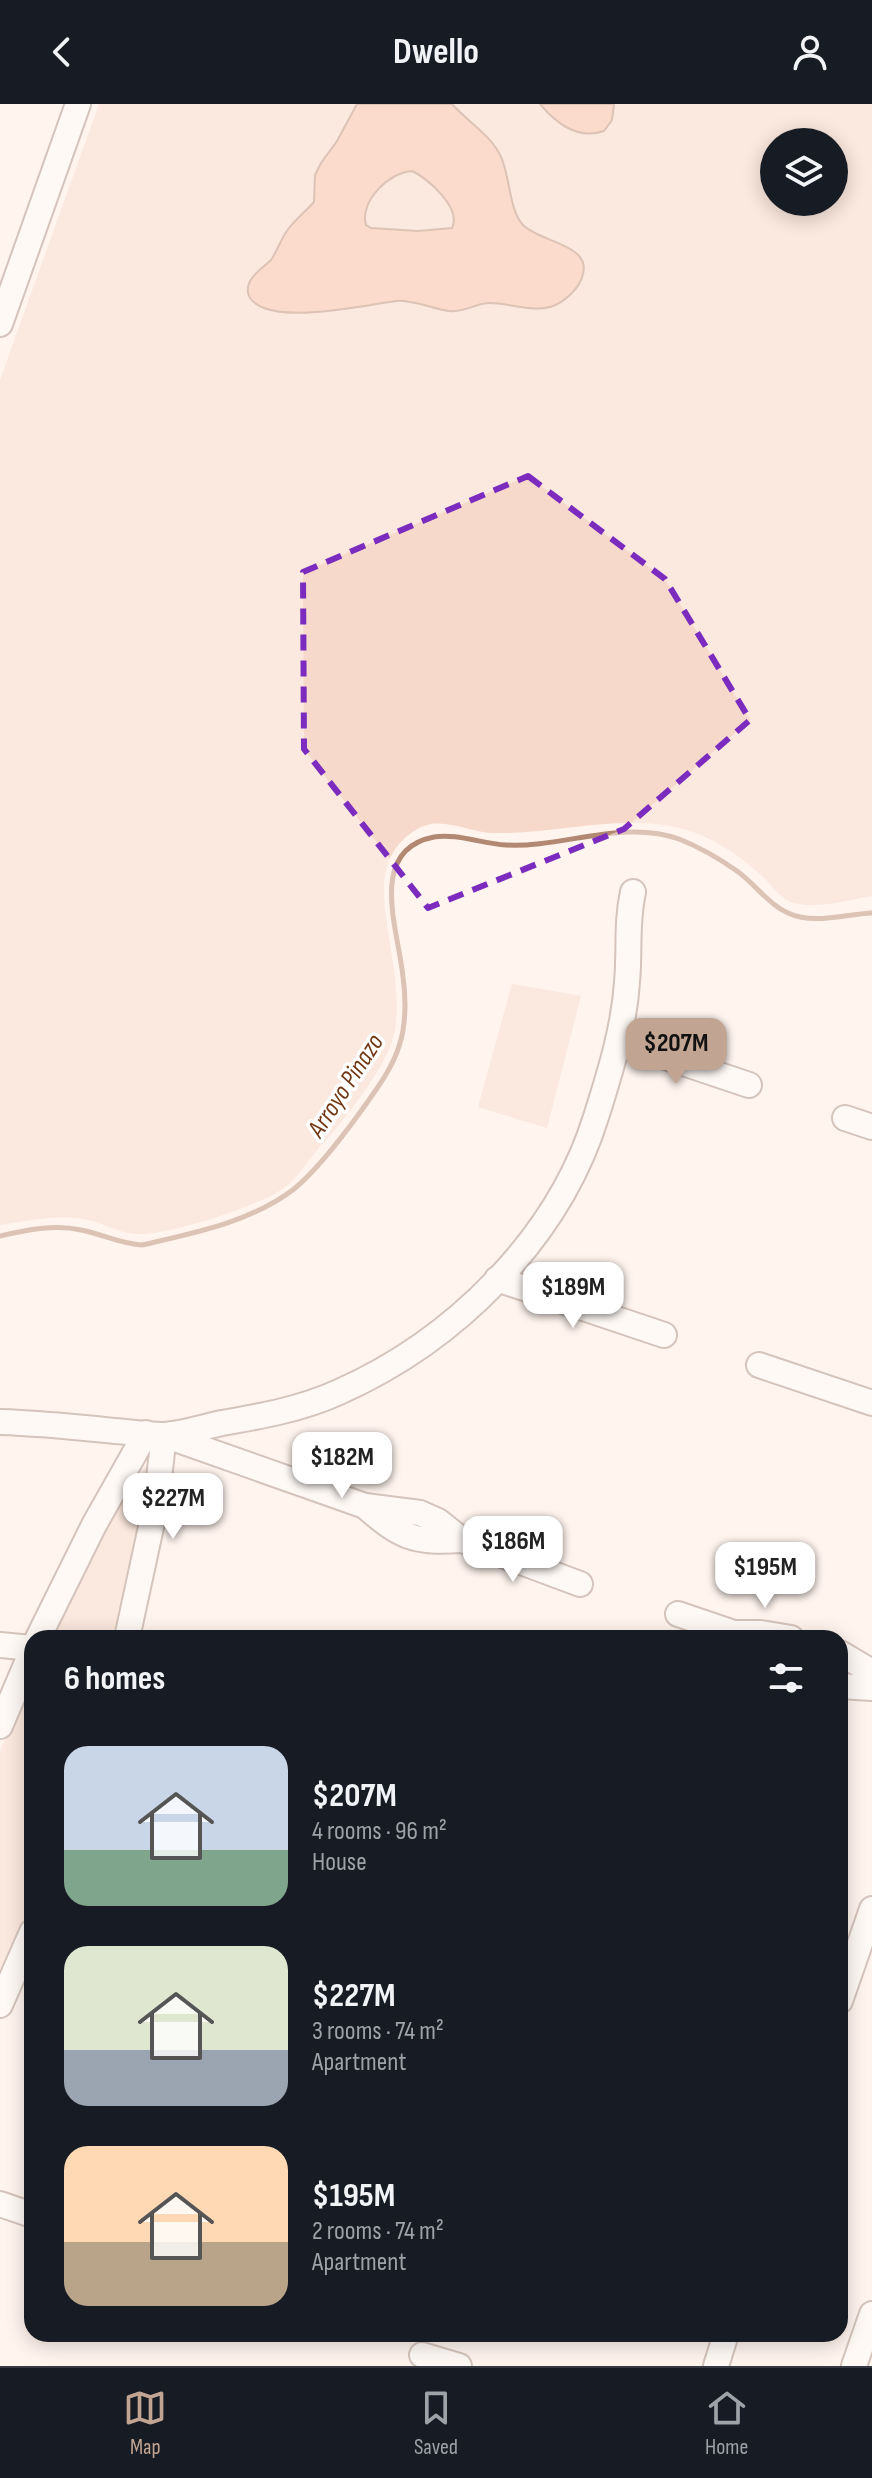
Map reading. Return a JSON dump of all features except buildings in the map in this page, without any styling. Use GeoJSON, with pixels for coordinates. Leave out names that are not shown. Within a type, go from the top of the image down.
{"type":"FeatureCollection","features":[{"type":"Feature","properties":{"kind":"street"},"geometry":{"type":"LineString","coordinates":[[0,324],[78,104]]}},
{"type":"Feature","properties":{"kind":"street"},"geometry":{"type":"LineString","coordinates":[[0,1422],[155,1434],[273,1414],[338,1392],[373,1374],[431,1337],[464,1311],[497,1279],[537,1231],[566,1188],[595,1120],[618,1041],[627,982],[627,917],[633,892]]}},
{"type":"Feature","properties":{"kind":"street"},"geometry":{"type":"LineString","coordinates":[[618,1041],[749,1085]]}},
{"type":"Feature","properties":{"kind":"street"},"geometry":{"type":"LineString","coordinates":[[845,1118],[872,1127]]}},
{"type":"Feature","properties":{"kind":"street"},"geometry":{"type":"LineString","coordinates":[[497,1279],[664,1335]]}},
{"type":"Feature","properties":{"kind":"street"},"geometry":{"type":"LineString","coordinates":[[759,1365],[872,1403]]}},
{"type":"Feature","properties":{"kind":"street"},"geometry":{"type":"LineString","coordinates":[[155,1434],[365,1506],[420,1513],[438,1521],[462,1540],[580,1584]]}},
{"type":"Feature","properties":{"kind":"street"},"geometry":{"type":"LineString","coordinates":[[42,1630],[94,1525],[155,1434]]}},
{"type":"Feature","properties":{"kind":"street"},"geometry":{"type":"LineString","coordinates":[[129,1630],[156,1504],[155,1434]]}},
{"type":"Feature","properties":{"kind":"street"},"geometry":{"type":"LineString","coordinates":[[678,1614],[721,1630]]}},
{"type":"Feature","properties":{"kind":"street"},"geometry":{"type":"LineString","coordinates":[[0,1645],[24,1649]]}},
{"type":"Feature","properties":{"kind":"street"},"geometry":{"type":"LineString","coordinates":[[848,1658],[872,1672]]}},
{"type":"Feature","properties":{"kind":"street"},"geometry":{"type":"LineString","coordinates":[[0,1726],[24,1669]]}},
{"type":"Feature","properties":{"kind":"street"},"geometry":{"type":"LineString","coordinates":[[848,1686],[872,1688]]}},
{"type":"Feature","properties":{"kind":"street"},"geometry":{"type":"LineString","coordinates":[[849,1948],[872,1909]]}},
{"type":"Feature","properties":{"kind":"street"},"geometry":{"type":"LineString","coordinates":[[0,2005],[24,1953]]}},
{"type":"Feature","properties":{"kind":"street"},"geometry":{"type":"LineString","coordinates":[[0,2204],[24,2212]]}},
{"type":"Feature","properties":{"kind":"street"},"geometry":{"type":"LineString","coordinates":[[854,2366],[872,2314]]}},
{"type":"Feature","properties":{"kind":"street"},"geometry":{"type":"LineString","coordinates":[[716,2366],[724,2342]]}},
{"type":"Feature","properties":{"kind":"street"},"geometry":{"type":"LineString","coordinates":[[422,2355],[459,2366]]}},
{"type":"Feature","properties":{"kind":"highlighted area"},"geometry":{"type":"Polygon","coordinates":[[[528,476],[665,579],[750,720],[624,829],[428,908],[304,749],[303,572],[528,476]]]}},
{"type":"Feature","properties":{"kind":"shaded area"},"geometry":{"type":"Polygon","coordinates":[[[99,104],[872,104],[872,896],[823,904],[790,902],[725,847],[696,833],[671,826],[621,823],[492,833],[443,824],[424,826],[408,835],[395,849],[385,876],[385,905],[397,1000],[391,1044],[362,1095],[297,1176],[272,1195],[233,1212],[148,1234],[129,1233],[91,1220],[63,1217],[0,1225],[0,380],[99,104]]]}},
{"type":"Feature","properties":{"kind":"shaded area"},"geometry":{"type":"Polygon","coordinates":[[[357,104],[452,104],[497,149],[515,211],[523,225],[579,256],[583,274],[579,284],[561,302],[543,308],[490,303],[449,311],[401,301],[297,313],[261,307],[249,296],[250,281],[271,260],[289,228],[314,202],[315,175],[357,104]],[[412,171],[403,173],[378,189],[367,207],[366,225],[371,228],[418,231],[452,228],[454,220],[448,204],[412,171]]]}},
{"type":"Feature","properties":{"kind":"shaded area"},"geometry":{"type":"Polygon","coordinates":[[[540,104],[614,104],[612,120],[604,131],[585,133],[560,123],[540,104]]]}},
{"type":"Feature","properties":{"kind":"shaded area"},"geometry":{"type":"Polygon","coordinates":[[[512,984],[581,996],[547,1128],[478,1107],[512,984]]]}},
{"type":"Feature","properties":{"kind":"shaded area"},"geometry":{"type":"Polygon","coordinates":[[[153,1455],[143,1523],[119,1630],[51,1630],[112,1517],[153,1455]]]}},
{"type":"Feature","properties":{"kind":"shaded area"},"geometry":{"type":"Polygon","coordinates":[[[24,1691],[24,1928],[0,1986],[0,1752],[24,1691]]]}},
{"type":"Feature","properties":{"kind":"waterway","name":"Arroyo Pinazo"},"geometry":{"type":"LineString","coordinates":[[0,1236],[61,1228],[142,1245],[241,1218],[277,1200],[303,1181],[354,1121],[384,1078],[397,1052],[402,1036],[405,1002],[393,916],[393,875],[400,858],[413,845],[434,837],[451,836],[497,844],[527,845],[615,833],[658,834],[679,839],[716,858],[790,914],[818,919],[872,913]]}}]}
